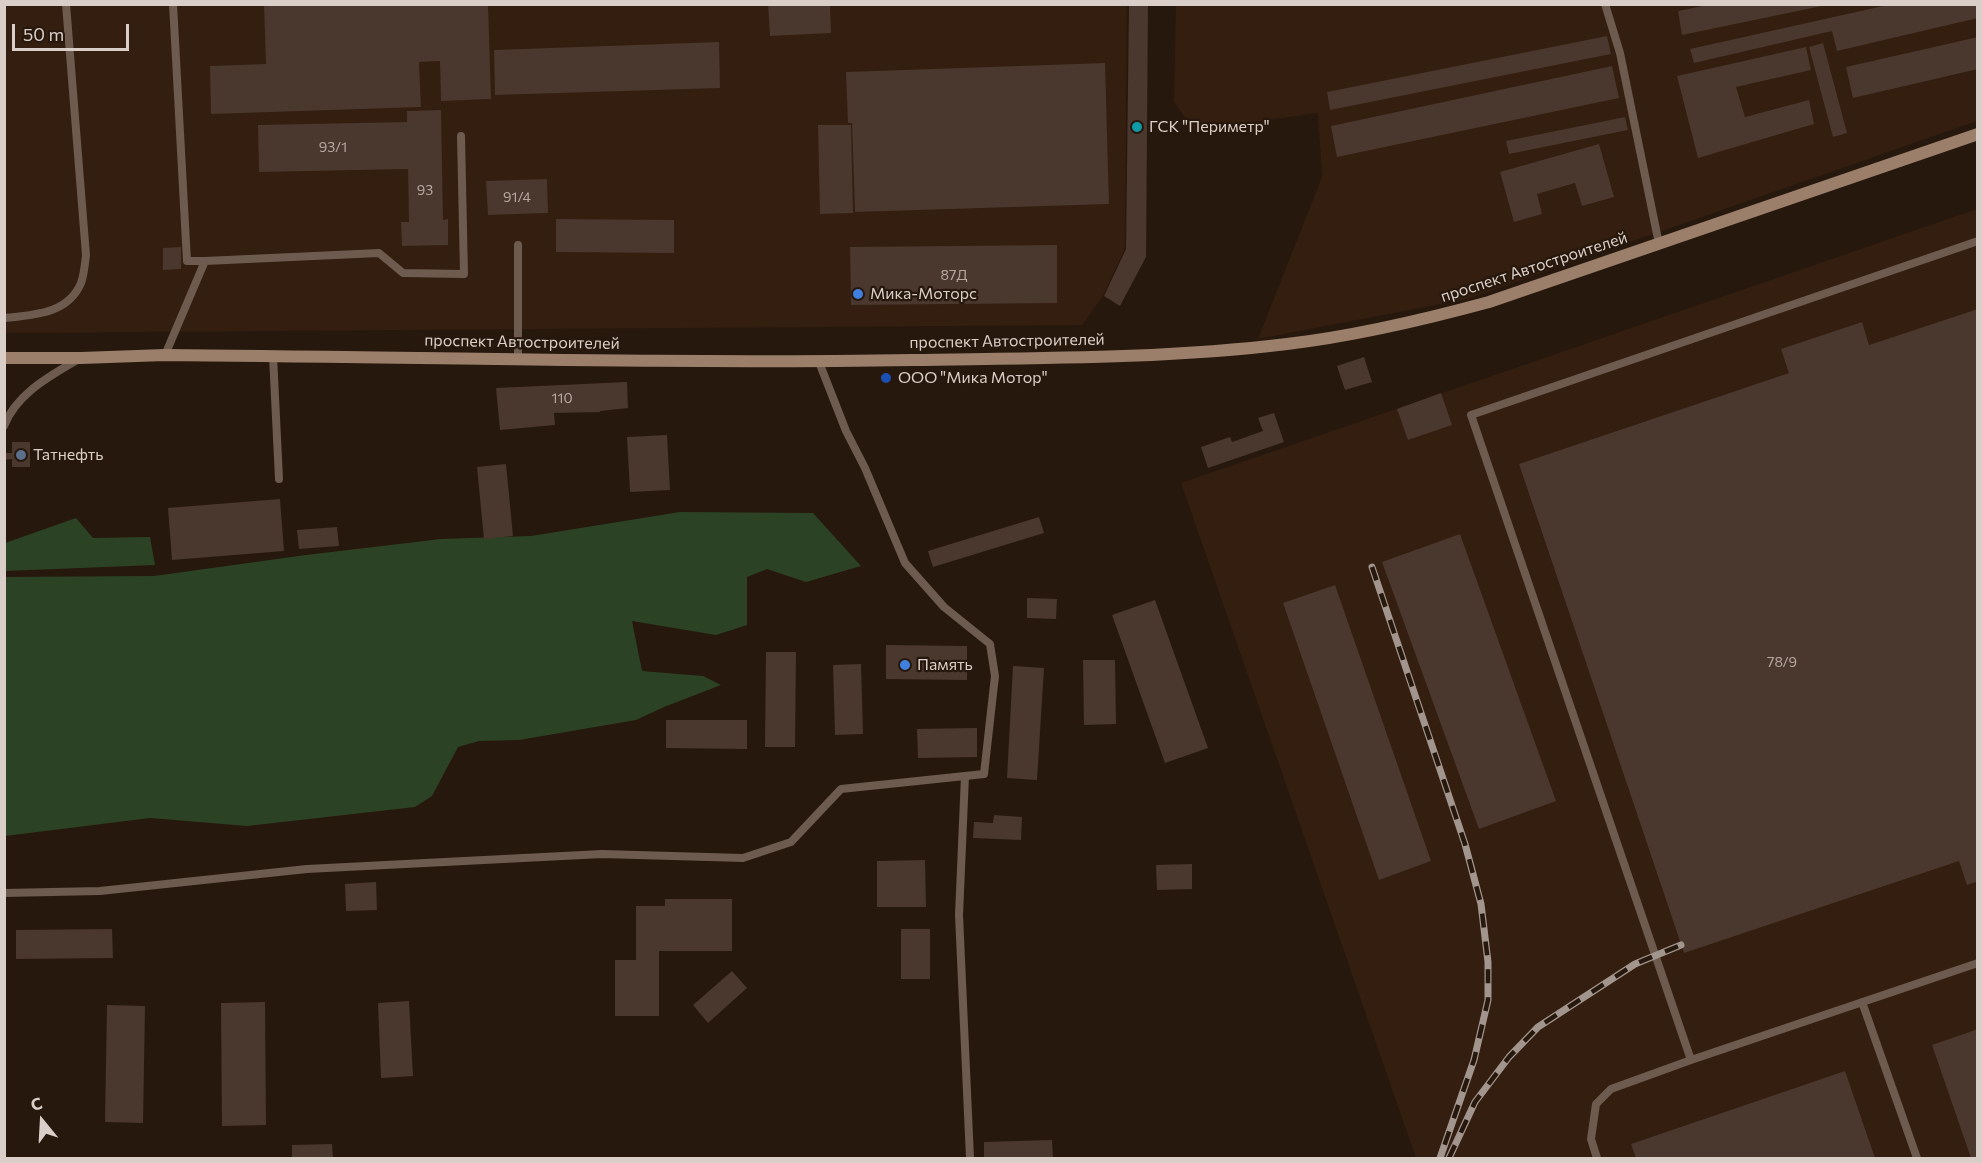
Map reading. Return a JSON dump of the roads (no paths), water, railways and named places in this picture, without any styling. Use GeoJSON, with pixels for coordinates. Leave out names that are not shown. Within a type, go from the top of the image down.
{"type":"FeatureCollection","features":[{"type":"Feature","properties":{"kind":"main road","name":"проспект Автостроителей"},"geometry":{"type":"LineString","coordinates":[[4,358],[165,355],[819,362],[1173,354],[1288,344],[1372,329],[1489,302],[1977,134]]}},
{"type":"Feature","properties":{"kind":"lane"},"geometry":{"type":"LineString","coordinates":[[4,318],[51,312],[71,300],[82,282],[86,255],[66,4]]}},
{"type":"Feature","properties":{"kind":"lane"},"geometry":{"type":"LineString","coordinates":[[173,4],[187,261],[379,253],[402,273],[464,274],[461,136]]}},
{"type":"Feature","properties":{"kind":"lane"},"geometry":{"type":"LineString","coordinates":[[1605,4],[1620,53],[1659,244]]}},
{"type":"Feature","properties":{"kind":"lane"},"geometry":{"type":"LineString","coordinates":[[1691,1060],[1471,415],[1977,241]]}},
{"type":"Feature","properties":{"kind":"lane"},"geometry":{"type":"LineString","coordinates":[[518,244],[518,358]]}},
{"type":"Feature","properties":{"kind":"lane"},"geometry":{"type":"LineString","coordinates":[[165,355],[205,261]]}},
{"type":"Feature","properties":{"kind":"lane"},"geometry":{"type":"LineString","coordinates":[[273,356],[279,479]]}},
{"type":"Feature","properties":{"kind":"lane"},"geometry":{"type":"LineString","coordinates":[[4,426],[9,415],[25,396],[47,378],[81,358]]}},
{"type":"Feature","properties":{"kind":"lane"},"geometry":{"type":"LineString","coordinates":[[4,894],[100,891],[307,869],[603,854],[743,858],[791,842],[841,789],[984,774],[995,676],[990,644],[944,608],[905,563],[865,468],[846,430],[819,362]]}},
{"type":"Feature","properties":{"kind":"lane"},"geometry":{"type":"LineString","coordinates":[[965,776],[959,915],[970,1158]]}},
{"type":"Feature","properties":{"kind":"lane"},"geometry":{"type":"LineString","coordinates":[[1597,1158],[1591,1139],[1596,1104],[1611,1089],[1977,963]]}},
{"type":"Feature","properties":{"kind":"lane"},"geometry":{"type":"LineString","coordinates":[[1862,1002],[1917,1158]]}},
{"type":"Feature","properties":{"kind":"railway"},"geometry":{"type":"LineString","coordinates":[[1372,567],[1465,844],[1481,904],[1488,962],[1488,1000],[1474,1060],[1440,1158]]}},
{"type":"Feature","properties":{"kind":"railway"},"geometry":{"type":"LineString","coordinates":[[1449,1158],[1475,1102],[1509,1057],[1538,1027],[1635,964],[1681,945]]}},
{"type":"Feature","properties":{"kind":"place","name":"ГСК \"Периметр\""},"geometry":{"type":"Point","coordinates":[1137,127]}},
{"type":"Feature","properties":{"kind":"place","name":"Мика-Моторс"},"geometry":{"type":"Point","coordinates":[858,294]}},
{"type":"Feature","properties":{"kind":"place","name":"ООО \"Мика Мотор\""},"geometry":{"type":"Point","coordinates":[886,378]}},
{"type":"Feature","properties":{"kind":"place","name":"Татнефть"},"geometry":{"type":"Point","coordinates":[21,455]}},
{"type":"Feature","properties":{"kind":"place","name":"Память"},"geometry":{"type":"Point","coordinates":[905,665]}}]}
